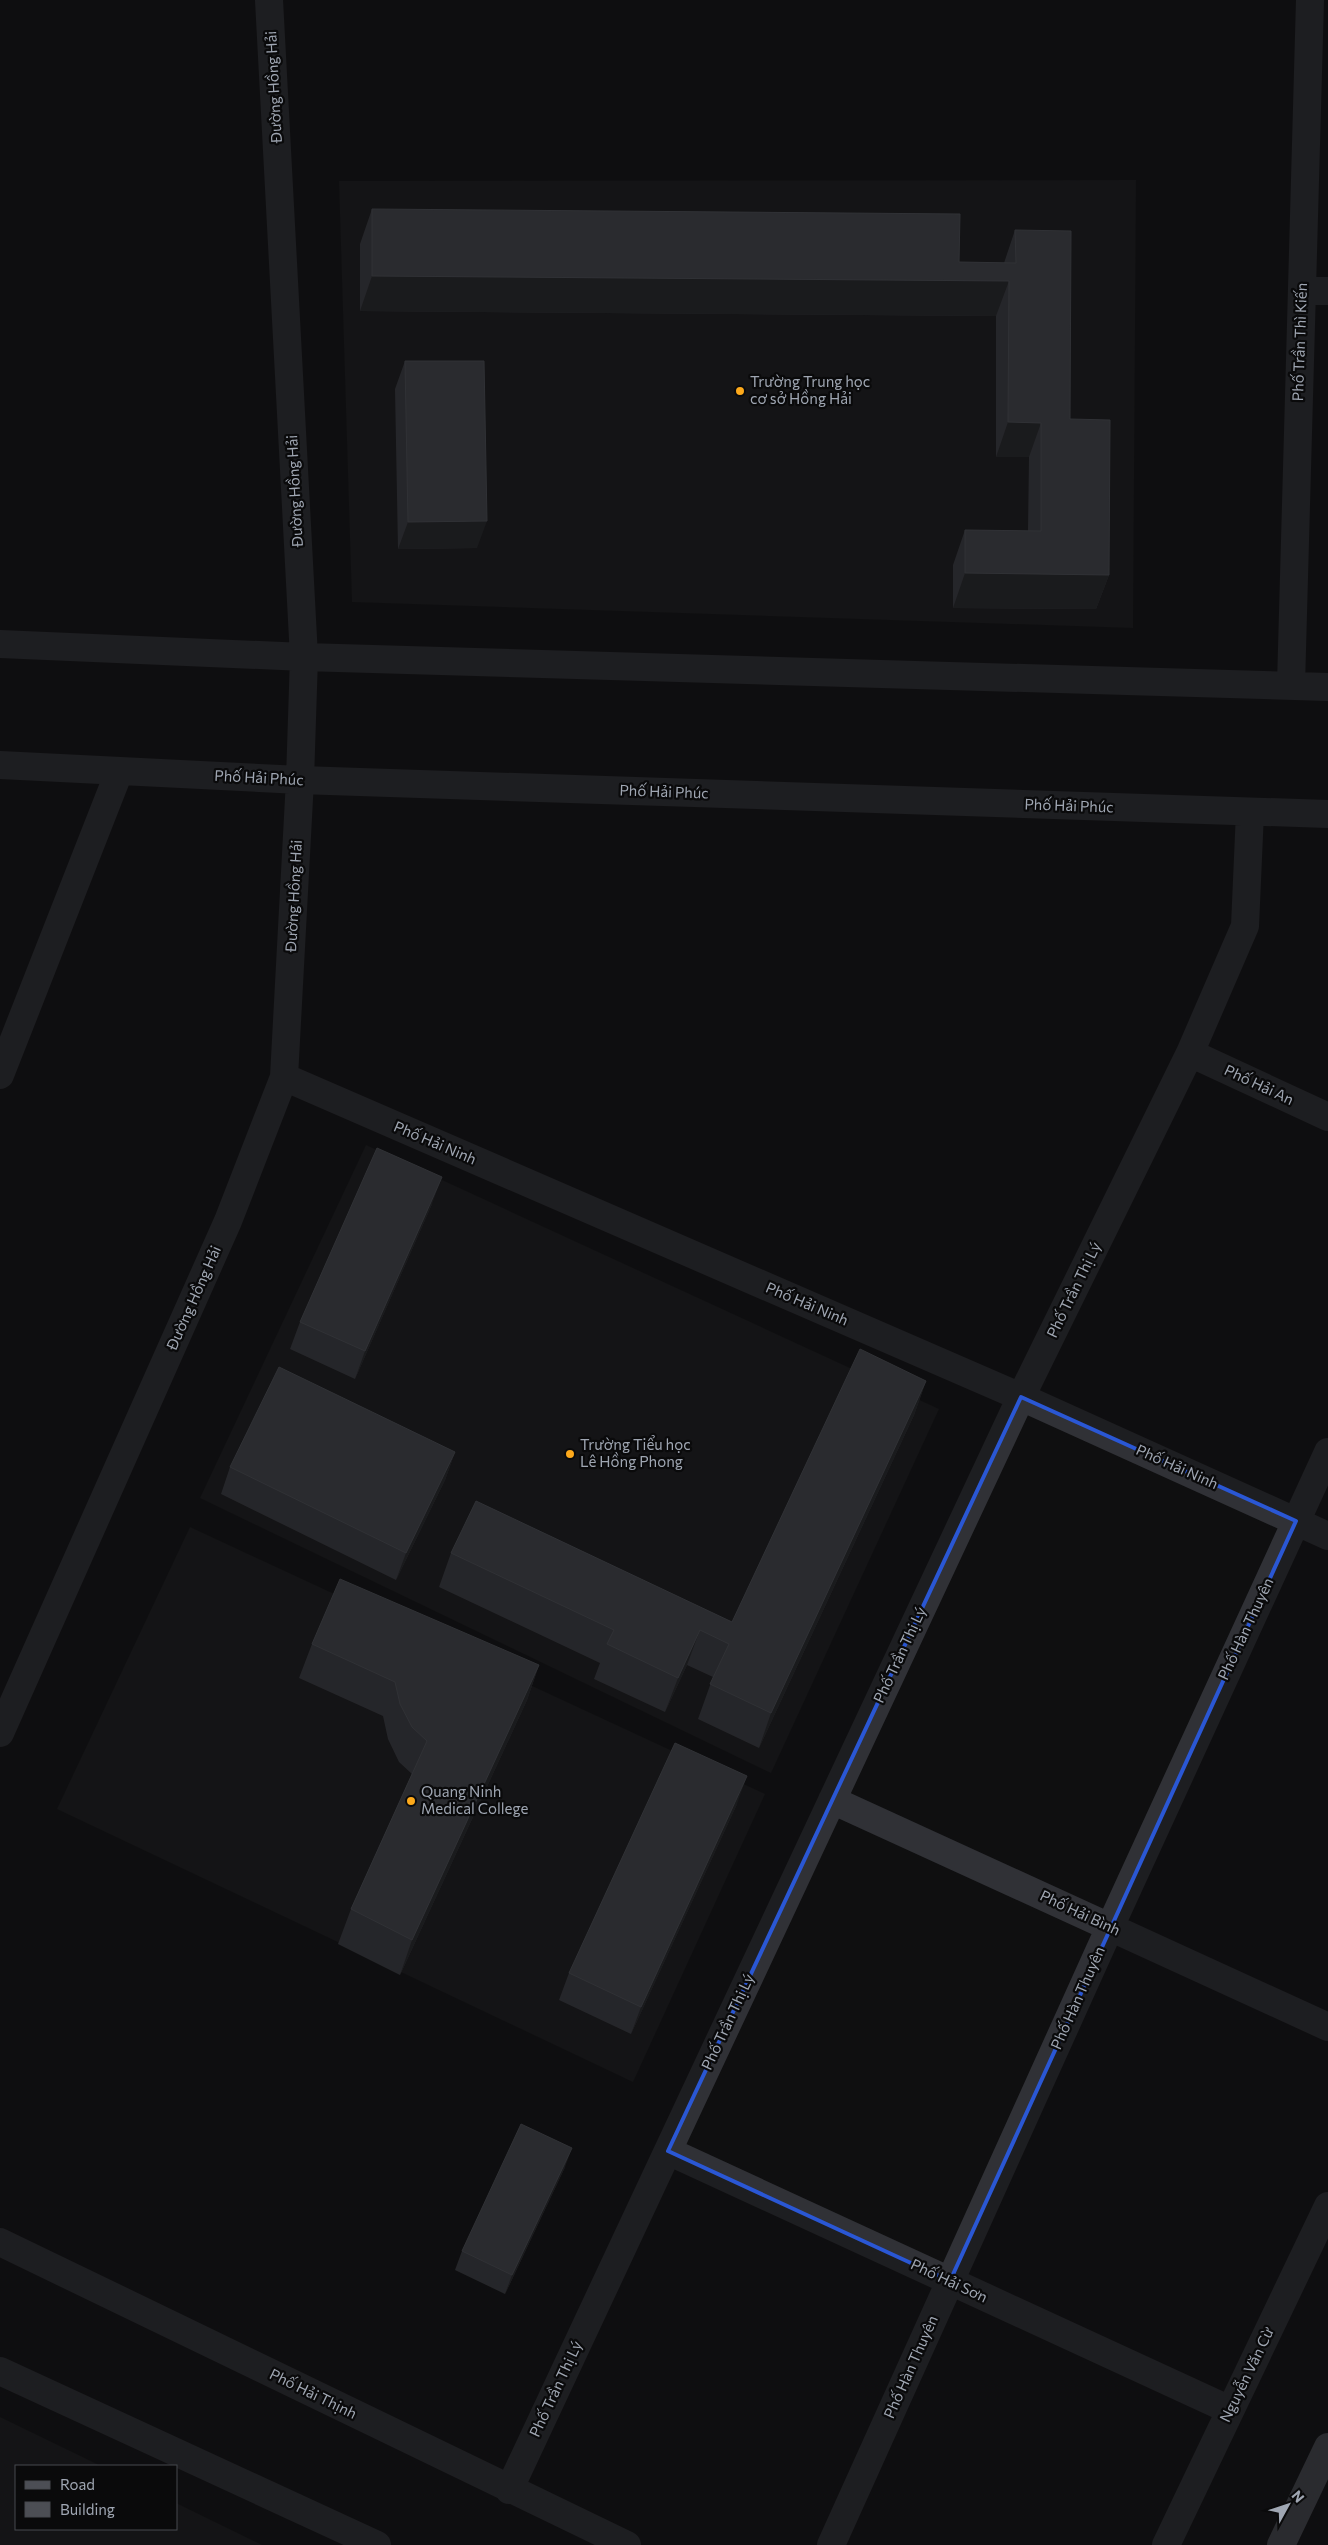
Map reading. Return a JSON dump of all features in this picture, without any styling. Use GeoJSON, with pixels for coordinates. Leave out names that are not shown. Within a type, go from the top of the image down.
{"type":"FeatureCollection","features":[{"type":"Feature","properties":{"kind":"main road"},"geometry":{"type":"LineString","coordinates":[[1281,2545],[1328,2447]]}},
{"type":"Feature","properties":{"kind":"street","name":"Đường Hồng Hải"},"geometry":{"type":"LineString","coordinates":[[0,1733],[228,1221],[284,1077],[300,780],[304,657],[269,0]]}},
{"type":"Feature","properties":{"kind":"street","name":"Phố Trần Thì Kiến"},"geometry":{"type":"LineString","coordinates":[[1291,685],[1315,291],[1310,0]]}},
{"type":"Feature","properties":{"kind":"street"},"geometry":{"type":"LineString","coordinates":[[0,644],[304,657],[1328,687]]}},
{"type":"Feature","properties":{"kind":"street","name":"Phố Hải Phúc"},"geometry":{"type":"LineString","coordinates":[[0,764],[119,772],[300,780],[1328,814]]}},
{"type":"Feature","properties":{"kind":"street"},"geometry":{"type":"LineString","coordinates":[[0,1075],[119,772]]}},
{"type":"Feature","properties":{"kind":"street","name":"Phố Trần Thị Lý"},"geometry":{"type":"LineString","coordinates":[[508,2490],[1022,1397],[1190,1053],[1245,926],[1250,812]]}},
{"type":"Feature","properties":{"kind":"street","name":"Phố Hải An"},"geometry":{"type":"LineString","coordinates":[[1190,1053],[1328,1117]]}},
{"type":"Feature","properties":{"kind":"street","name":"Phố Hải Ninh"},"geometry":{"type":"LineString","coordinates":[[284,1077],[1022,1397],[1328,1536]]}},
{"type":"Feature","properties":{"kind":"street","name":"Phố Hàn Thuyên"},"geometry":{"type":"LineString","coordinates":[[831,2545],[1110,1927],[1328,1452]]}},
{"type":"Feature","properties":{"kind":"street","name":"Phố Hải Bình"},"geometry":{"type":"LineString","coordinates":[[832,1800],[1328,2027]]}},
{"type":"Feature","properties":{"kind":"street","name":"Phố Hải Sơn"},"geometry":{"type":"LineString","coordinates":[[668,2151],[1230,2410]]}},
{"type":"Feature","properties":{"kind":"street","name":"Nguyễn Văn Cừ"},"geometry":{"type":"LineString","coordinates":[[1166,2545],[1328,2206]]}},
{"type":"Feature","properties":{"kind":"street","name":"Phố Hải Thịnh"},"geometry":{"type":"LineString","coordinates":[[0,2242],[508,2490],[627,2545]]}},
{"type":"Feature","properties":{"kind":"street"},"geometry":{"type":"LineString","coordinates":[[0,2371],[377,2545]]}},
{"type":"Feature","properties":{"kind":"highlighted area"},"geometry":{"type":"Polygon","coordinates":[[[1021,1397],[1296,1521],[950,2281],[668,2151],[1021,1397]]]}},
{"type":"Feature","properties":{"kind":"shaded area","name":"Trường Trung học cơ sở Hồng Hải"},"geometry":{"type":"Polygon","coordinates":[[[1136,180],[1133,628],[352,602],[339,181],[1136,180]]]}},
{"type":"Feature","properties":{"kind":"shaded area","name":"Trường Tiểu học Lê Hồng Phong"},"geometry":{"type":"Polygon","coordinates":[[[366,1145],[939,1409],[771,1773],[200,1498],[366,1145]]]}},
{"type":"Feature","properties":{"kind":"shaded area","name":"Quang Ninh Medical College"},"geometry":{"type":"Polygon","coordinates":[[[190,1527],[765,1794],[633,2082],[57,1809],[190,1527]]]}},
{"type":"Feature","properties":{"kind":"shaded area"},"geometry":{"type":"Polygon","coordinates":[[[0,2417],[99,2465],[15,2465],[15,2530],[178,2530],[178,2504],[262,2545],[0,2545],[0,2417]]]}},
{"type":"Feature","properties":{"kind":"building"},"geometry":{"type":"Polygon","coordinates":[[[372,209],[960,214],[959,262],[1016,263],[1015,230],[1071,231],[1070,419],[1110,420],[1109,575],[965,573],[965,530],[1041,531],[1041,423],[1008,422],[1009,281],[372,276],[372,209]]]}},
{"type":"Feature","properties":{"kind":"building"},"geometry":{"type":"Polygon","coordinates":[[[405,361],[484,361],[487,521],[408,522],[405,361]]]}},
{"type":"Feature","properties":{"kind":"building"},"geometry":{"type":"Polygon","coordinates":[[[377,1148],[442,1177],[365,1351],[300,1322],[377,1148]]]}},
{"type":"Feature","properties":{"kind":"building"},"geometry":{"type":"Polygon","coordinates":[[[860,1349],[926,1381],[771,1713],[710,1684],[729,1644],[700,1630],[678,1678],[607,1644],[614,1630],[451,1553],[476,1501],[732,1622],[860,1349]]]}},
{"type":"Feature","properties":{"kind":"building"},"geometry":{"type":"Polygon","coordinates":[[[279,1367],[455,1452],[406,1553],[230,1467],[279,1367]]]}},
{"type":"Feature","properties":{"kind":"building"},"geometry":{"type":"Polygon","coordinates":[[[340,1579],[539,1665],[412,1940],[351,1909],[427,1741],[412,1727],[400,1704],[395,1682],[312,1644],[340,1579]]]}},
{"type":"Feature","properties":{"kind":"building"},"geometry":{"type":"Polygon","coordinates":[[[675,1743],[747,1776],[641,2007],[569,1973],[675,1743]]]}},
{"type":"Feature","properties":{"kind":"building"},"geometry":{"type":"Polygon","coordinates":[[[521,2124],[572,2148],[512,2275],[462,2251],[521,2124]]]}},
{"type":"Feature","properties":{"kind":"place","name":"Trường Trung học cơ sở Hồng Hải"},"geometry":{"type":"Point","coordinates":[740,391]}},
{"type":"Feature","properties":{"kind":"place","name":"Trường Tiểu học Lê Hồng Phong"},"geometry":{"type":"Point","coordinates":[570,1454]}},
{"type":"Feature","properties":{"kind":"place","name":"Quang Ninh Medical College"},"geometry":{"type":"Point","coordinates":[411,1801]}}]}
